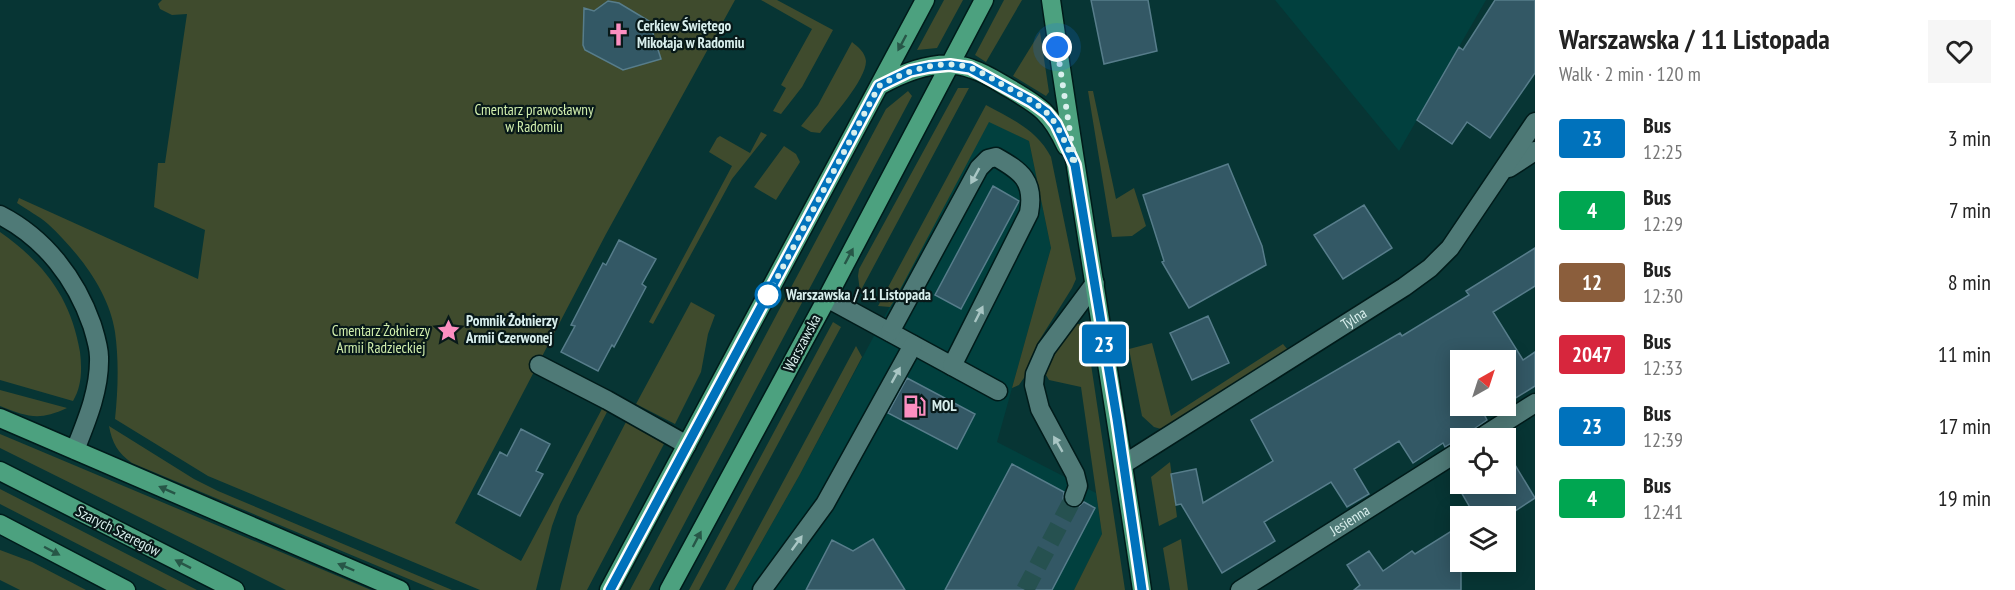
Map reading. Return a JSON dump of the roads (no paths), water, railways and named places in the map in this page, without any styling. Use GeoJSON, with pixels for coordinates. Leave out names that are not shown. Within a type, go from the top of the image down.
{"type":"FeatureCollection","features":[{"type":"Feature","properties":{"kind":"main road"},"geometry":{"type":"LineString","coordinates":[[610,588],[925,0]]}},
{"type":"Feature","properties":{"kind":"main road","name":"Warszawska"},"geometry":{"type":"LineString","coordinates":[[669,590],[827,298],[984,0]]}},
{"type":"Feature","properties":{"kind":"main road"},"geometry":{"type":"LineString","coordinates":[[1050,0],[1142,590]]}},
{"type":"Feature","properties":{"kind":"main road"},"geometry":{"type":"LineString","coordinates":[[879,86],[910,71],[950,65],[970,68],[1032,102],[1047,113],[1056,124],[1075,165]]}},
{"type":"Feature","properties":{"kind":"main road"},"geometry":{"type":"LineString","coordinates":[[0,418],[400,590]]}},
{"type":"Feature","properties":{"kind":"main road","name":"Szarych Szeregów"},"geometry":{"type":"LineString","coordinates":[[0,471],[235,590]]}},
{"type":"Feature","properties":{"kind":"main road"},"geometry":{"type":"LineString","coordinates":[[0,524],[126,590]]}},
{"type":"Feature","properties":{"kind":"street","name":"Tylna"},"geometry":{"type":"LineString","coordinates":[[1124,464],[1422,274],[1450,248],[1535,122]]}},
{"type":"Feature","properties":{"kind":"street"},"geometry":{"type":"LineString","coordinates":[[1502,173],[1535,151]]}},
{"type":"Feature","properties":{"kind":"street"},"geometry":{"type":"LineString","coordinates":[[890,332],[979,168],[988,159],[996,157],[1013,167],[1026,180],[1032,198],[1029,213],[1023,230],[952,366]]}},
{"type":"Feature","properties":{"kind":"street"},"geometry":{"type":"LineString","coordinates":[[0,215],[41,244],[63,267],[76,287],[95,334],[99,356],[94,400],[75,450]]}},
{"type":"Feature","properties":{"kind":"street"},"geometry":{"type":"LineString","coordinates":[[1074,497],[1078,486],[1075,474],[1040,409],[1034,385],[1035,374],[1046,349],[1095,283]]}},
{"type":"Feature","properties":{"kind":"street"},"geometry":{"type":"LineString","coordinates":[[827,298],[998,391]]}},
{"type":"Feature","properties":{"kind":"street"},"geometry":{"type":"LineString","coordinates":[[762,590],[825,504],[913,345]]}},
{"type":"Feature","properties":{"kind":"street"},"geometry":{"type":"LineString","coordinates":[[539,365],[687,445]]}},
{"type":"Feature","properties":{"kind":"street"},"geometry":{"type":"LineString","coordinates":[[1496,428],[1535,403]]}},
{"type":"Feature","properties":{"kind":"street","name":"Jesienna"},"geometry":{"type":"LineString","coordinates":[[1240,590],[1450,457]]}},
{"type":"Feature","properties":{"kind":"tunnel"},"geometry":{"type":"LineString","coordinates":[[1025,590],[1074,497]]}},
{"type":"Feature","properties":{"kind":"place","name":"Cerkiew Świętego Mikołaja w Radomiu"},"geometry":{"type":"Point","coordinates":[619,35]}},
{"type":"Feature","properties":{"kind":"place","name":"Warszawska / 11 Listopada"},"geometry":{"type":"Point","coordinates":[768,295]}},
{"type":"Feature","properties":{"kind":"place","name":"Pomnik Żołnierzy Armii Czerwonej"},"geometry":{"type":"Point","coordinates":[448,330]}},
{"type":"Feature","properties":{"kind":"place","name":"MOL"},"geometry":{"type":"Point","coordinates":[914,406]}},
{"type":"Feature","properties":{"kind":"park label","name":"Cmentarz prawosławny w Radomiu"},"geometry":{"type":"Point","coordinates":[534,118]}},
{"type":"Feature","properties":{"kind":"park label","name":"Cmentarz Żołnierzy Armii Radzieckiej"},"geometry":{"type":"Point","coordinates":[381,340]}}]}
